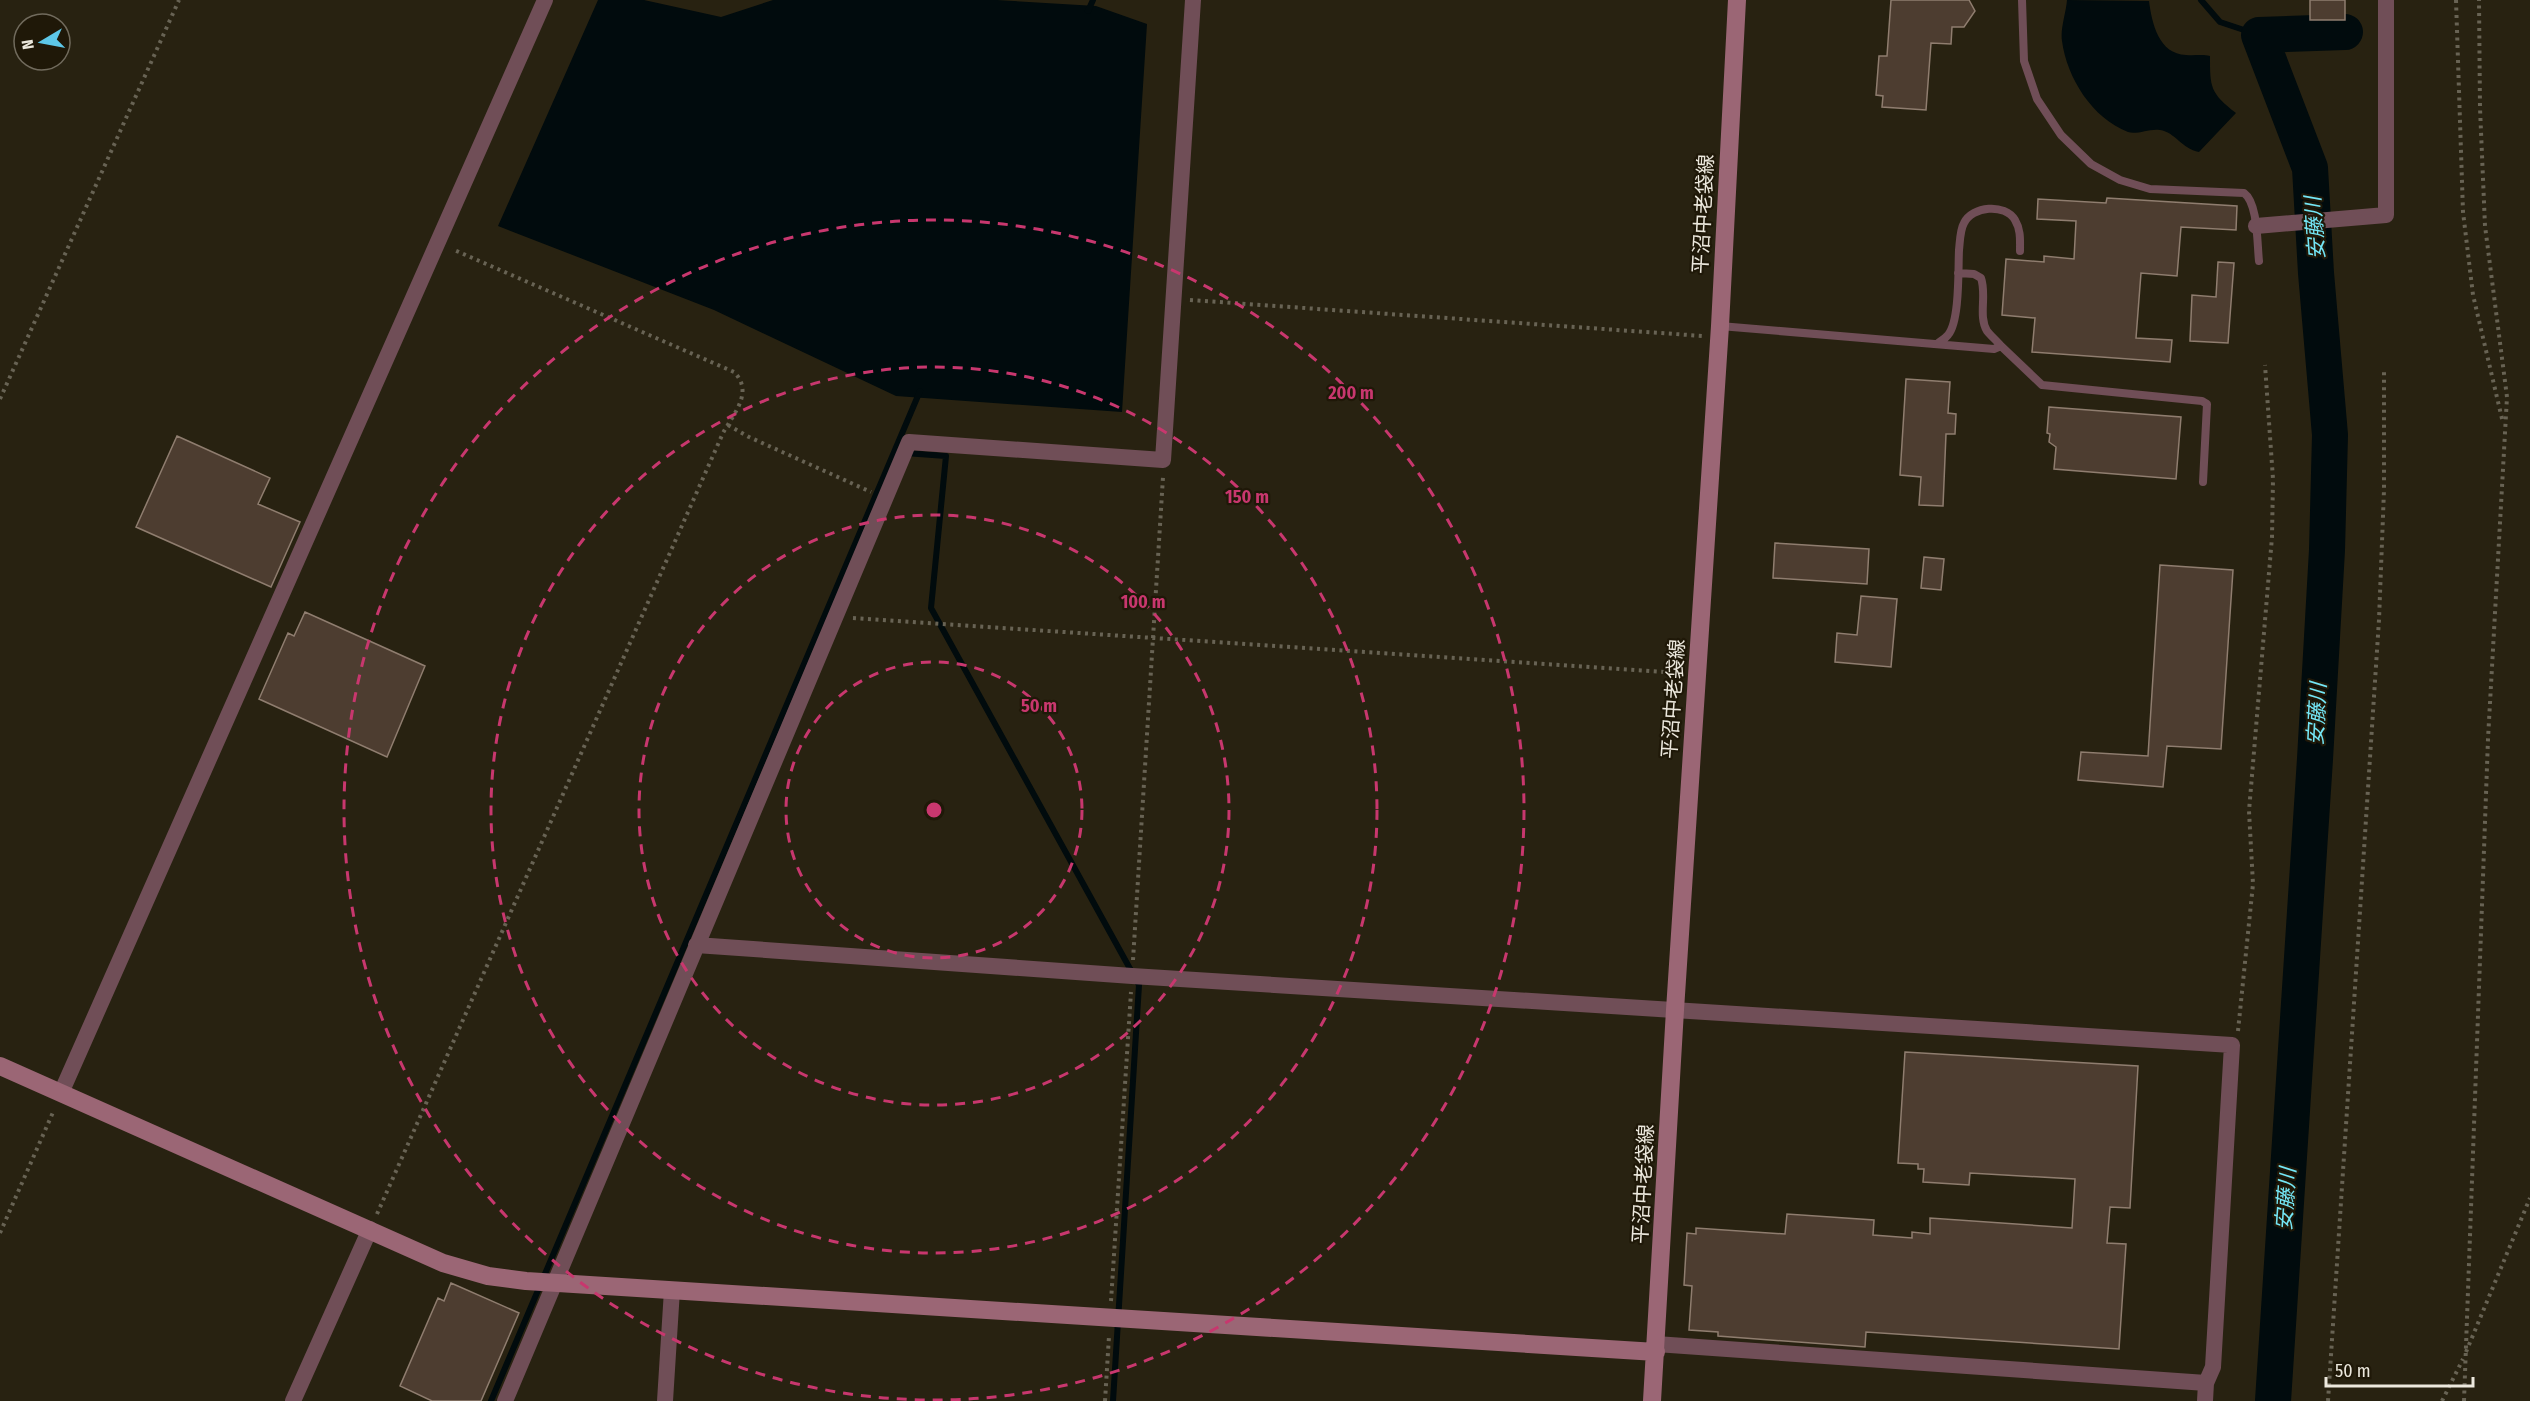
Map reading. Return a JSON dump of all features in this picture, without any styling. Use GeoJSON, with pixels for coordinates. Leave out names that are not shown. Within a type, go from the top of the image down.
{"type":"FeatureCollection","features":[{"type":"Feature","properties":{"kind":"street"},"geometry":{"type":"LineString","coordinates":[[61,1093],[545,0]]}},
{"type":"Feature","properties":{"kind":"street"},"geometry":{"type":"LineString","coordinates":[[505,1401],[909,442],[1163,460],[1193,0]]}},
{"type":"Feature","properties":{"kind":"street","name":"平沼中老袋線"},"geometry":{"type":"LineString","coordinates":[[1652,1401],[1719,332],[1737,0]]}},
{"type":"Feature","properties":{"kind":"street"},"geometry":{"type":"LineString","coordinates":[[2256,226],[2386,215],[2386,0]]}},
{"type":"Feature","properties":{"kind":"street"},"geometry":{"type":"LineString","coordinates":[[696,945],[1132,976],[2232,1044],[2213,1366],[2206,1383],[2205,1401]]}},
{"type":"Feature","properties":{"kind":"street"},"geometry":{"type":"LineString","coordinates":[[0,1066],[443,1263],[488,1276],[556,1283],[1110,1318],[1656,1348],[2206,1383]]}},
{"type":"Feature","properties":{"kind":"street"},"geometry":{"type":"LineString","coordinates":[[293,1401],[370,1229]]}},
{"type":"Feature","properties":{"kind":"street"},"geometry":{"type":"LineString","coordinates":[[665,1401],[672,1290]]}},
{"type":"Feature","properties":{"kind":"lane"},"geometry":{"type":"LineString","coordinates":[[2022,0],[2024,61],[2037,99],[2061,135],[2091,164],[2120,180],[2150,189],[2244,193],[2250,197],[2256,226],[2259,261]]}},
{"type":"Feature","properties":{"kind":"lane"},"geometry":{"type":"LineString","coordinates":[[1937,344],[1949,335],[1955,316],[1960,236],[1964,222],[1972,213],[1993,209],[2014,217],[2020,236],[2020,251]]}},
{"type":"Feature","properties":{"kind":"lane"},"geometry":{"type":"LineString","coordinates":[[1958,273],[1974,274],[1981,278],[1983,319],[1987,331],[2042,386],[2202,400],[2206,404],[2203,482]]}},
{"type":"Feature","properties":{"kind":"lane"},"geometry":{"type":"LineString","coordinates":[[1719,332],[1994,349],[2001,346]]}},
{"type":"Feature","properties":{"kind":"path"},"geometry":{"type":"LineString","coordinates":[[0,399],[179,0]]}},
{"type":"Feature","properties":{"kind":"path"},"geometry":{"type":"LineString","coordinates":[[2456,0],[2464,224],[2473,295],[2505,429]]}},
{"type":"Feature","properties":{"kind":"path"},"geometry":{"type":"LineString","coordinates":[[2464,1401],[2488,739],[2506,397],[2485,226],[2480,108],[2479,0]]}},
{"type":"Feature","properties":{"kind":"path"},"geometry":{"type":"LineString","coordinates":[[370,1229],[728,425],[742,399],[744,388],[742,380],[734,372],[438,242]]}},
{"type":"Feature","properties":{"kind":"path"},"geometry":{"type":"LineString","coordinates":[[1174,298],[1719,332]]}},
{"type":"Feature","properties":{"kind":"path"},"geometry":{"type":"LineString","coordinates":[[2232,1044],[2239,1029],[2253,884],[2249,811],[2271,537],[2272,479],[2265,365]]}},
{"type":"Feature","properties":{"kind":"path"},"geometry":{"type":"LineString","coordinates":[[2328,1401],[2378,632],[2384,490],[2384,370]]}},
{"type":"Feature","properties":{"kind":"path"},"geometry":{"type":"LineString","coordinates":[[728,425],[749,437],[885,498]]}},
{"type":"Feature","properties":{"kind":"path"},"geometry":{"type":"LineString","coordinates":[[1105,1401],[1154,638],[1163,460]]}},
{"type":"Feature","properties":{"kind":"path"},"geometry":{"type":"LineString","coordinates":[[835,617],[1697,674]]}},
{"type":"Feature","properties":{"kind":"path"},"geometry":{"type":"LineString","coordinates":[[0,1233],[61,1093]]}},
{"type":"Feature","properties":{"kind":"path"},"geometry":{"type":"LineString","coordinates":[[2442,1401],[2464,1356],[2530,1198]]}},
{"type":"Feature","properties":{"kind":"shaded area"},"geometry":{"type":"Polygon","coordinates":[[[598,0],[644,0],[721,17],[773,0],[997,0],[1096,6],[1147,24],[1122,412],[896,396],[714,310],[498,226],[598,0]]]}},
{"type":"Feature","properties":{"kind":"shaded area"},"geometry":{"type":"Polygon","coordinates":[[[2067,0],[2149,1],[2152,19],[2163,44],[2177,53],[2210,56],[2213,89],[2221,100],[2236,113],[2199,152],[2188,148],[2165,131],[2132,133],[2115,126],[2103,117],[2083,95],[2069,69],[2062,36],[2067,0]]]}},
{"type":"Feature","properties":{"kind":"building"},"geometry":{"type":"Polygon","coordinates":[[[1891,0],[1969,0],[1975,11],[1964,27],[1952,27],[1951,44],[1931,43],[1926,110],[1882,107],[1883,96],[1876,95],[1879,56],[1887,56],[1891,0]]]}},
{"type":"Feature","properties":{"kind":"building"},"geometry":{"type":"Polygon","coordinates":[[[2310,0],[2345,0],[2345,20],[2310,20],[2310,0]]]}},
{"type":"Feature","properties":{"kind":"building"},"geometry":{"type":"Polygon","coordinates":[[[2107,198],[2237,206],[2236,230],[2181,227],[2177,276],[2141,273],[2136,338],[2172,340],[2170,362],[2032,352],[2035,318],[2002,315],[2006,259],[2044,262],[2044,256],[2074,259],[2076,221],[2037,219],[2038,199],[2106,203],[2107,198]]]}},
{"type":"Feature","properties":{"kind":"building"},"geometry":{"type":"Polygon","coordinates":[[[2218,262],[2234,263],[2228,343],[2190,341],[2192,295],[2216,297],[2218,262]]]}},
{"type":"Feature","properties":{"kind":"building"},"geometry":{"type":"Polygon","coordinates":[[[1906,379],[1950,382],[1948,413],[1956,414],[1955,434],[1946,434],[1943,506],[1919,505],[1921,477],[1900,475],[1906,379]]]}},
{"type":"Feature","properties":{"kind":"building"},"geometry":{"type":"Polygon","coordinates":[[[2049,407],[2181,417],[2176,479],[2054,469],[2056,447],[2049,442],[2050,434],[2047,433],[2049,407]]]}},
{"type":"Feature","properties":{"kind":"building"},"geometry":{"type":"Polygon","coordinates":[[[177,436],[270,478],[258,504],[300,522],[271,587],[136,527],[177,436]]]}},
{"type":"Feature","properties":{"kind":"building"},"geometry":{"type":"Polygon","coordinates":[[[1775,543],[1869,549],[1867,584],[1773,578],[1775,543]]]}},
{"type":"Feature","properties":{"kind":"building"},"geometry":{"type":"Polygon","coordinates":[[[1924,557],[1944,559],[1941,590],[1921,588],[1924,557]]]}},
{"type":"Feature","properties":{"kind":"building"},"geometry":{"type":"Polygon","coordinates":[[[2160,565],[2233,570],[2221,749],[2167,746],[2163,787],[2078,780],[2081,752],[2148,756],[2160,565]]]}},
{"type":"Feature","properties":{"kind":"building"},"geometry":{"type":"Polygon","coordinates":[[[1861,596],[1897,599],[1891,667],[1835,662],[1837,633],[1857,635],[1861,596]]]}},
{"type":"Feature","properties":{"kind":"building"},"geometry":{"type":"Polygon","coordinates":[[[305,612],[425,666],[387,757],[259,699],[288,633],[294,636],[305,612]]]}},
{"type":"Feature","properties":{"kind":"building"},"geometry":{"type":"Polygon","coordinates":[[[1905,1052],[2138,1066],[2130,1208],[2110,1207],[2107,1243],[2126,1244],[2119,1349],[1866,1332],[1865,1347],[1718,1336],[1718,1332],[1689,1330],[1692,1286],[1684,1285],[1687,1233],[1696,1234],[1696,1228],[1785,1234],[1787,1214],[1874,1220],[1873,1235],[1912,1238],[1912,1232],[1930,1234],[1930,1218],[2072,1228],[2075,1179],[1970,1173],[1969,1185],[1923,1182],[1924,1169],[1918,1169],[1918,1164],[1898,1163],[1905,1052]]]}},
{"type":"Feature","properties":{"kind":"building"},"geometry":{"type":"Polygon","coordinates":[[[451,1283],[519,1313],[481,1401],[432,1401],[400,1386],[438,1298],[444,1301],[451,1283]]]}},
{"type":"Feature","properties":{"kind":"waterway"},"geometry":{"type":"LineString","coordinates":[[1088,11],[1093,0]]}},
{"type":"Feature","properties":{"kind":"waterway"},"geometry":{"type":"LineString","coordinates":[[2201,0],[2220,22],[2259,35]]}},
{"type":"Feature","properties":{"kind":"waterway","name":"安藤川"},"geometry":{"type":"LineString","coordinates":[[2273,1401],[2315,759],[2327,550],[2330,435],[2316,273],[2310,168],[2259,35],[2345,32]]}},
{"type":"Feature","properties":{"kind":"waterway"},"geometry":{"type":"LineString","coordinates":[[491,1401],[920,391]]}},
{"type":"Feature","properties":{"kind":"waterway"},"geometry":{"type":"LineString","coordinates":[[905,453],[946,456],[931,608],[1139,985],[1113,1401]]}}]}
